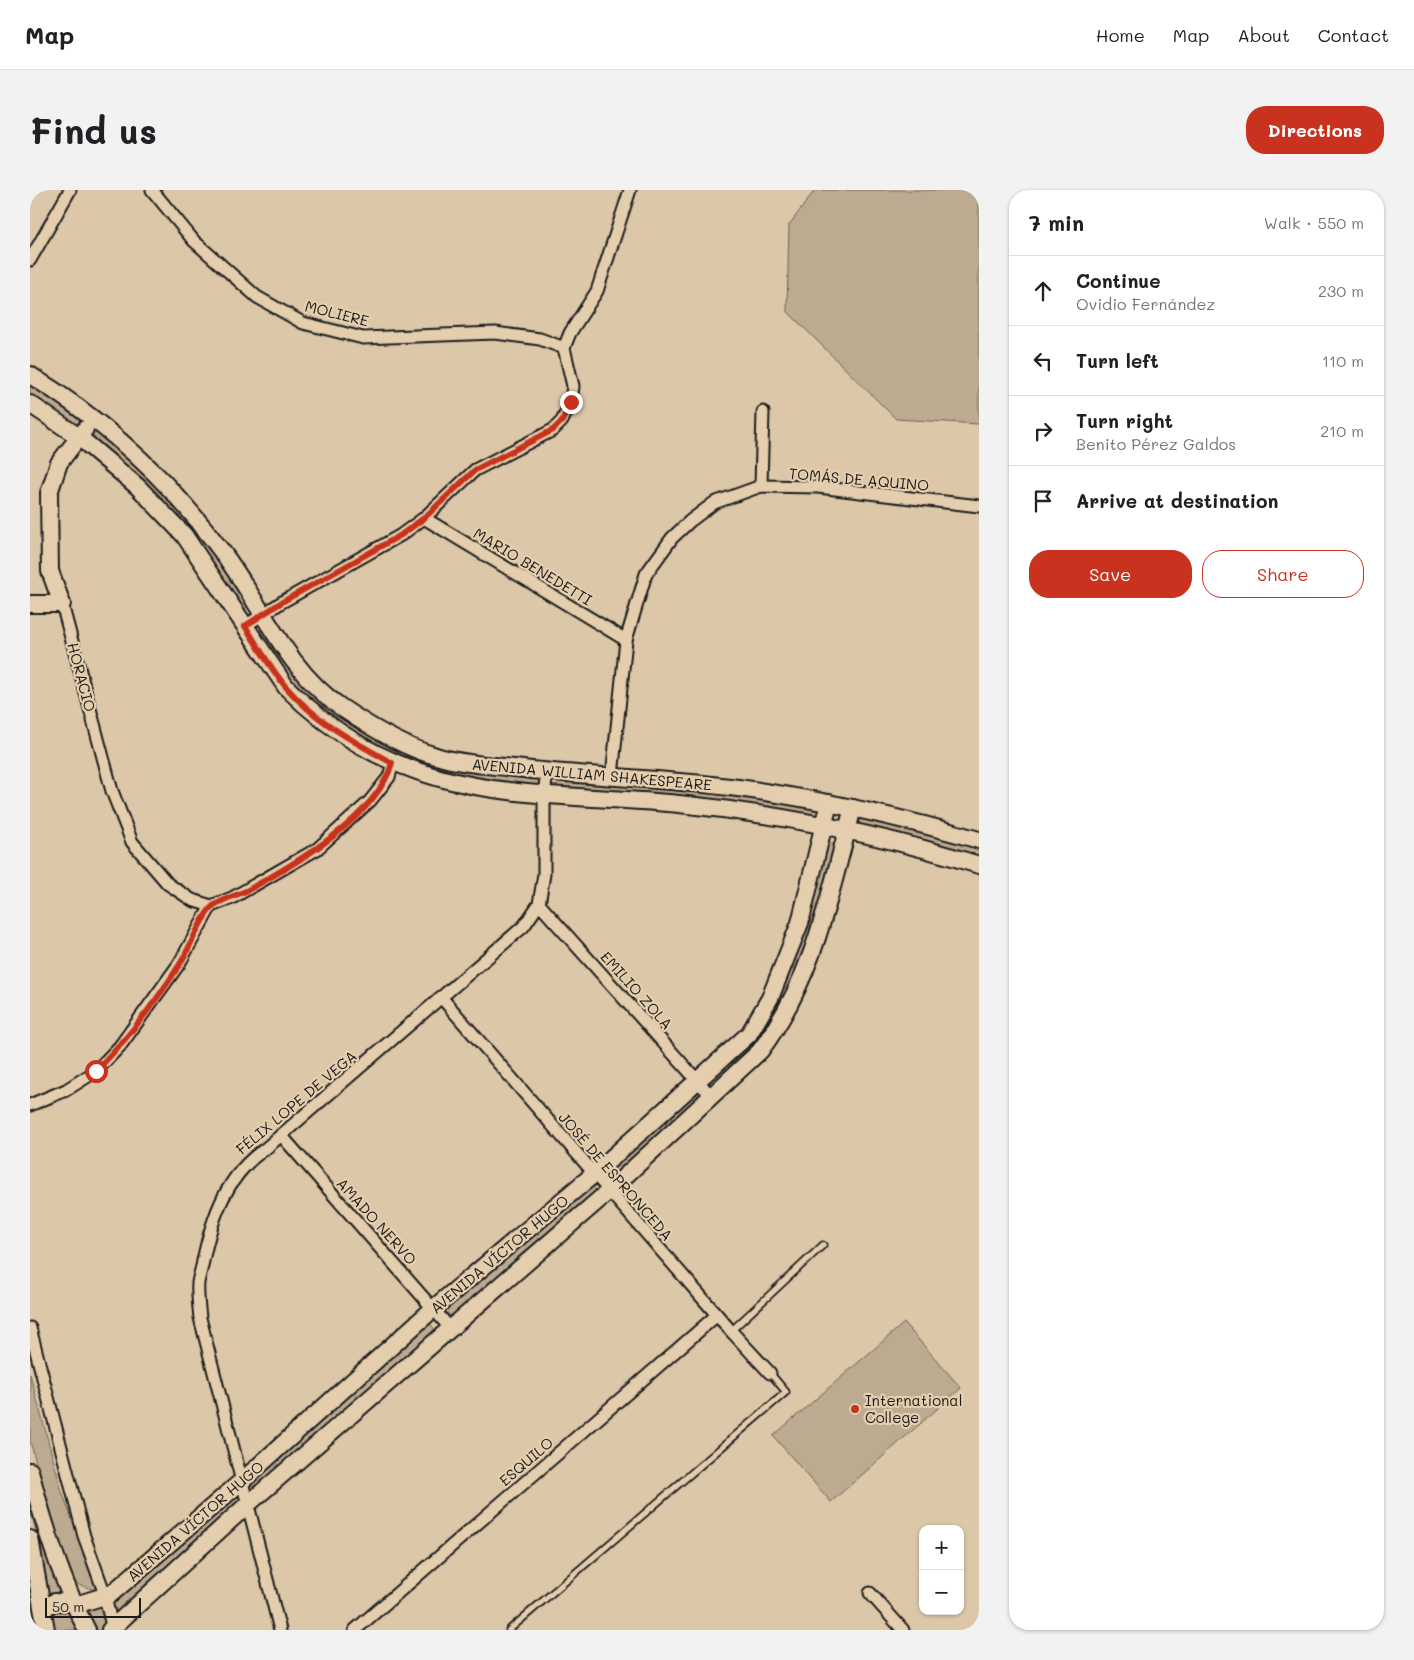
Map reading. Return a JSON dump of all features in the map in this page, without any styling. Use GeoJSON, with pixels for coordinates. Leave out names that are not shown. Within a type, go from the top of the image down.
{"type":"FeatureCollection","features":[{"type":"Feature","properties":{"kind":"street"},"geometry":{"type":"LineString","coordinates":[[30,260],[70,190]]}},
{"type":"Feature","properties":{"kind":"street","name":"MOLIERE"},"geometry":{"type":"LineString","coordinates":[[152,190],[194,242],[250,291],[303,323],[363,338],[495,333],[540,339],[564,348]]}},
{"type":"Feature","properties":{"kind":"street"},"geometry":{"type":"LineString","coordinates":[[245,626],[401,535],[424,518],[475,470],[553,430],[562,421],[571,402],[572,386],[564,348],[570,333],[597,292],[630,190]]}},
{"type":"Feature","properties":{"kind":"street","name":"AVENIDA WILLIAM SHAKESPEARE"},"geometry":{"type":"LineString","coordinates":[[30,375],[93,418],[151,470],[198,521],[231,564],[301,670],[320,689],[340,707],[400,742],[436,756],[547,772],[738,788],[829,803],[979,840]]}},
{"type":"Feature","properties":{"kind":"street","name":"AVENIDA WILLIAM SHAKESPEARE"},"geometry":{"type":"LineString","coordinates":[[30,404],[79,437],[138,487],[184,535],[286,687],[304,706],[354,742],[392,763],[430,776],[469,786],[544,795],[680,804],[822,826],[905,844],[979,865]]}},
{"type":"Feature","properties":{"kind":"street"},"geometry":{"type":"LineString","coordinates":[[761,486],[764,412]]}},
{"type":"Feature","properties":{"kind":"street","name":"HORACIO"},"geometry":{"type":"LineString","coordinates":[[93,418],[59,463],[49,493],[50,571],[62,604],[112,790],[132,842],[168,884],[192,900],[211,906]]}},
{"type":"Feature","properties":{"kind":"street","name":"TOMÁS DE AQUINO"},"geometry":{"type":"LineString","coordinates":[[612,776],[626,640],[646,574],[672,538],[690,520],[714,503],[761,486],[818,487],[979,506]]}},
{"type":"Feature","properties":{"kind":"street","name":"MARIO BENEDETTI"},"geometry":{"type":"LineString","coordinates":[[424,518],[626,640]]}},
{"type":"Feature","properties":{"kind":"street"},"geometry":{"type":"LineString","coordinates":[[30,604],[62,604]]}},
{"type":"Feature","properties":{"kind":"street"},"geometry":{"type":"LineString","coordinates":[[30,1105],[66,1090],[88,1076],[120,1046],[180,964],[211,906],[232,898],[317,849],[370,801],[389,777],[392,763]]}},
{"type":"Feature","properties":{"kind":"street","name":"FÉLIX LOPE DE VEGA"},"geometry":{"type":"LineString","coordinates":[[280,1630],[200,1318],[198,1283],[207,1236],[239,1170],[249,1160],[281,1135],[524,926],[540,904],[544,874],[544,795],[547,772]]}},
{"type":"Feature","properties":{"kind":"street","name":"AVENIDA VÍCTOR HUGO"},"geometry":{"type":"LineString","coordinates":[[43,1609],[54,1602],[73,1603],[111,1594],[243,1480],[434,1308],[594,1174],[749,1034],[770,998],[800,923],[829,803]]}},
{"type":"Feature","properties":{"kind":"street","name":"AVENIDA VÍCTOR HUGO"},"geometry":{"type":"LineString","coordinates":[[111,1628],[247,1505],[609,1191],[760,1051],[795,998],[818,938],[853,808]]}},
{"type":"Feature","properties":{"kind":"street","name":"EMILIO ZOLA"},"geometry":{"type":"LineString","coordinates":[[540,904],[712,1097]]}},
{"type":"Feature","properties":{"kind":"street","name":"JOSÉ DE ESPRONCEDA"},"geometry":{"type":"LineString","coordinates":[[441,997],[717,1315],[770,1373]]}},
{"type":"Feature","properties":{"kind":"street","name":"AMADO NERVO"},"geometry":{"type":"LineString","coordinates":[[281,1135],[450,1328]]}},
{"type":"Feature","properties":{"kind":"street","name":"ESQUILO"},"geometry":{"type":"LineString","coordinates":[[355,1630],[717,1315]]}},
{"type":"Feature","properties":{"kind":"street"},"geometry":{"type":"LineString","coordinates":[[30,1328],[84,1536],[104,1597],[111,1628]]}},
{"type":"Feature","properties":{"kind":"street"},"geometry":{"type":"LineString","coordinates":[[30,1472],[39,1505],[73,1603],[87,1630]]}},
{"type":"Feature","properties":{"kind":"street"},"geometry":{"type":"LineString","coordinates":[[30,1539],[46,1630]]}},
{"type":"Feature","properties":{"kind":"street"},"geometry":{"type":"LineString","coordinates":[[870,1593],[903,1630]]}},
{"type":"Feature","properties":{"kind":"lane"},"geometry":{"type":"LineString","coordinates":[[731,1331],[823,1245]]}},
{"type":"Feature","properties":{"kind":"lane"},"geometry":{"type":"LineString","coordinates":[[509,1630],[786,1392],[770,1373]]}},
{"type":"Feature","properties":{"kind":"shaded area"},"geometry":{"type":"Polygon","coordinates":[[[815,190],[979,190],[979,424],[896,419],[787,311],[789,225],[815,190]]]}},
{"type":"Feature","properties":{"kind":"shaded area"},"geometry":{"type":"Polygon","coordinates":[[[30,383],[80,417],[80,424],[77,426],[30,397],[30,383]]]}},
{"type":"Feature","properties":{"kind":"shaded area"},"geometry":{"type":"Polygon","coordinates":[[[96,432],[100,433],[147,472],[196,524],[248,603],[245,610],[241,611],[92,438],[96,432]]]}},
{"type":"Feature","properties":{"kind":"shaded area"},"geometry":{"type":"Polygon","coordinates":[[[264,629],[363,727],[535,777],[539,779],[538,787],[470,780],[395,759],[306,701],[256,633],[264,629]]]}},
{"type":"Feature","properties":{"kind":"shaded area"},"geometry":{"type":"Polygon","coordinates":[[[558,780],[682,788],[821,807],[819,820],[557,788],[558,780]]]}},
{"type":"Feature","properties":{"kind":"shaded area"},"geometry":{"type":"Polygon","coordinates":[[[860,817],[979,847],[979,859],[857,827],[860,817]]]}},
{"type":"Feature","properties":{"kind":"shaded area"},"geometry":{"type":"Polygon","coordinates":[[[827,842],[837,844],[798,974],[756,1049],[710,1086],[707,1085],[707,1078],[747,1042],[827,842]]]}},
{"type":"Feature","properties":{"kind":"shaded area"},"geometry":{"type":"Polygon","coordinates":[[[695,1091],[699,1098],[612,1175],[608,1170],[695,1091]]]}},
{"type":"Feature","properties":{"kind":"shaded area"},"geometry":{"type":"Polygon","coordinates":[[[591,1184],[597,1192],[452,1318],[444,1309],[591,1184]]]}},
{"type":"Feature","properties":{"kind":"shaded area"},"geometry":{"type":"Polygon","coordinates":[[[429,1322],[436,1331],[256,1487],[252,1486],[251,1483],[429,1322]]]}},
{"type":"Feature","properties":{"kind":"shaded area"},"geometry":{"type":"Polygon","coordinates":[[[904,1323],[961,1388],[831,1502],[773,1436],[904,1323]]]}},
{"type":"Feature","properties":{"kind":"shaded area"},"geometry":{"type":"Polygon","coordinates":[[[30,1374],[62,1492],[99,1591],[79,1585],[72,1579],[60,1549],[30,1441],[30,1374]]]}},
{"type":"Feature","properties":{"kind":"shaded area"},"geometry":{"type":"Polygon","coordinates":[[[234,1497],[238,1501],[237,1506],[121,1610],[112,1611],[110,1606],[112,1602],[234,1497]]]}},
{"type":"Feature","properties":{"kind":"shaded area"},"geometry":{"type":"Polygon","coordinates":[[[30,1498],[63,1592],[48,1595],[39,1542],[30,1510],[30,1498]]]}},
{"type":"Feature","properties":{"kind":"shaded area"},"geometry":{"type":"Polygon","coordinates":[[[30,1582],[36,1630],[30,1630],[30,1582]]]}},
{"type":"Feature","properties":{"kind":"shaded area"},"geometry":{"type":"Polygon","coordinates":[[[100,1606],[105,1626],[102,1630],[96,1630],[85,1608],[100,1606]]]}},
{"type":"Feature","properties":{"kind":"shaded area"},"geometry":{"type":"Polygon","coordinates":[[[59,1608],[70,1611],[81,1630],[54,1630],[53,1612],[59,1608]]]}},
{"type":"Feature","properties":{"kind":"place","name":"International College"},"geometry":{"type":"Point","coordinates":[855,1409]}},
{"type":"Feature","properties":{"kind":"route"},"geometry":{"type":"LineString","coordinates":[[96,1071],[120,1046],[180,964],[211,906],[232,898],[317,849],[370,801],[389,777],[392,763],[354,742],[304,706],[286,687],[245,626],[282,602],[401,535],[424,518],[461,481],[475,470],[553,430],[568,412],[571,402]]}}]}
